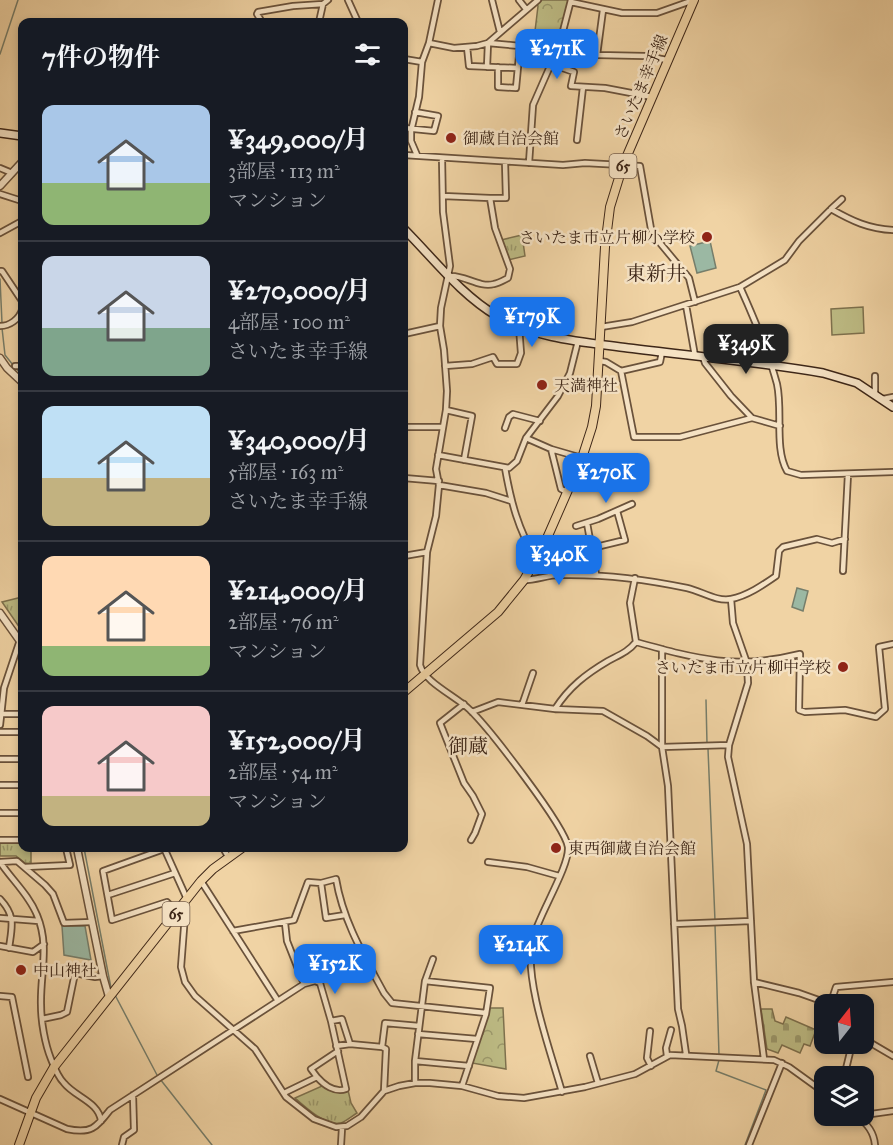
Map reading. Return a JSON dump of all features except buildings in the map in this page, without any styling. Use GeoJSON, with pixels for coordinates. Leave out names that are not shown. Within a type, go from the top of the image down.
{"type":"FeatureCollection","features":[{"type":"Feature","properties":{"kind":"main road","name":"さいたま幸手線"},"geometry":{"type":"LineString","coordinates":[[408,689],[498,612],[524,580],[536,560],[582,458],[594,418],[600,361],[607,224],[613,193],[694,0]]}},
{"type":"Feature","properties":{"kind":"main road"},"geometry":{"type":"LineString","coordinates":[[0,133],[18,135]]}},
{"type":"Feature","properties":{"kind":"main road"},"geometry":{"type":"LineString","coordinates":[[408,233],[483,307],[519,327],[578,341],[835,376],[857,383],[893,407]]}},
{"type":"Feature","properties":{"kind":"main road","name":"65"},"geometry":{"type":"LineString","coordinates":[[19,1145],[29,1114],[54,1066],[201,881],[213,869],[237,852]]}},
{"type":"Feature","properties":{"kind":"street"},"geometry":{"type":"LineString","coordinates":[[290,0],[293,6]]}},
{"type":"Feature","properties":{"kind":"street"},"geometry":{"type":"LineString","coordinates":[[348,0],[356,18]]}},
{"type":"Feature","properties":{"kind":"street"},"geometry":{"type":"LineString","coordinates":[[417,155],[411,141],[411,130],[419,97],[422,62],[429,43],[438,0]]}},
{"type":"Feature","properties":{"kind":"street"},"geometry":{"type":"LineString","coordinates":[[492,0],[500,32]]}},
{"type":"Feature","properties":{"kind":"street"},"geometry":{"type":"LineString","coordinates":[[519,0],[526,9]]}},
{"type":"Feature","properties":{"kind":"street"},"geometry":{"type":"LineString","coordinates":[[487,67],[488,43],[538,0]]}},
{"type":"Feature","properties":{"kind":"street"},"geometry":{"type":"LineString","coordinates":[[529,163],[532,105],[551,64],[571,1],[622,13],[657,13],[694,0]]}},
{"type":"Feature","properties":{"kind":"street"},"geometry":{"type":"LineString","coordinates":[[260,18],[258,12],[326,2],[320,18]]}},
{"type":"Feature","properties":{"kind":"street"},"geometry":{"type":"LineString","coordinates":[[603,10],[597,55],[645,56],[667,60]]}},
{"type":"Feature","properties":{"kind":"street"},"geometry":{"type":"LineString","coordinates":[[429,43],[454,48],[488,43],[520,46],[516,88],[498,87],[498,67]]}},
{"type":"Feature","properties":{"kind":"street"},"geometry":{"type":"LineString","coordinates":[[467,47],[469,66],[518,68]]}},
{"type":"Feature","properties":{"kind":"street"},"geometry":{"type":"LineString","coordinates":[[408,60],[422,62]]}},
{"type":"Feature","properties":{"kind":"street"},"geometry":{"type":"LineString","coordinates":[[551,64],[574,72],[571,86],[605,88],[652,97]]}},
{"type":"Feature","properties":{"kind":"street"},"geometry":{"type":"LineString","coordinates":[[577,140],[583,87]]}},
{"type":"Feature","properties":{"kind":"street"},"geometry":{"type":"LineString","coordinates":[[408,130],[434,131],[438,116],[415,112]]}},
{"type":"Feature","properties":{"kind":"street"},"geometry":{"type":"LineString","coordinates":[[408,155],[563,165],[585,163],[640,166],[651,229],[689,278],[695,302]]}},
{"type":"Feature","properties":{"kind":"street"},"geometry":{"type":"LineString","coordinates":[[442,158],[443,196],[450,266],[450,276],[441,308],[440,326],[445,366],[446,410],[436,469],[439,483],[436,516],[427,552],[420,658],[425,675],[472,712],[531,786],[563,835],[568,848],[566,859],[535,929],[531,951],[537,1005],[562,1092]]}},
{"type":"Feature","properties":{"kind":"street"},"geometry":{"type":"LineString","coordinates":[[443,196],[506,198],[506,162]]}},
{"type":"Feature","properties":{"kind":"street"},"geometry":{"type":"LineString","coordinates":[[0,186],[18,166]]}},
{"type":"Feature","properties":{"kind":"street"},"geometry":{"type":"LineString","coordinates":[[0,168],[12,173]]}},
{"type":"Feature","properties":{"kind":"street"},"geometry":{"type":"LineString","coordinates":[[0,194],[18,200]]}},
{"type":"Feature","properties":{"kind":"street"},"geometry":{"type":"LineString","coordinates":[[450,276],[457,275],[480,284],[492,285],[508,278],[510,269],[495,228],[490,198]]}},
{"type":"Feature","properties":{"kind":"street"},"geometry":{"type":"LineString","coordinates":[[601,327],[632,321],[740,287],[785,260],[799,241],[842,199]]}},
{"type":"Feature","properties":{"kind":"street"},"geometry":{"type":"LineString","coordinates":[[831,209],[855,223],[876,229],[893,230]]}},
{"type":"Feature","properties":{"kind":"street"},"geometry":{"type":"LineString","coordinates":[[0,233],[18,223]]}},
{"type":"Feature","properties":{"kind":"street"},"geometry":{"type":"LineString","coordinates":[[0,271],[18,295]]}},
{"type":"Feature","properties":{"kind":"street"},"geometry":{"type":"LineString","coordinates":[[740,287],[771,366],[780,404],[782,455],[787,471],[801,475],[893,472]]}},
{"type":"Feature","properties":{"kind":"street"},"geometry":{"type":"LineString","coordinates":[[686,305],[699,356],[752,418],[780,426]]}},
{"type":"Feature","properties":{"kind":"street"},"geometry":{"type":"LineString","coordinates":[[0,326],[5,326],[18,317]]}},
{"type":"Feature","properties":{"kind":"street"},"geometry":{"type":"LineString","coordinates":[[408,333],[440,326]]}},
{"type":"Feature","properties":{"kind":"street"},"geometry":{"type":"LineString","coordinates":[[445,366],[471,364],[493,357],[497,364],[517,364],[521,353],[519,327]]}},
{"type":"Feature","properties":{"kind":"street"},"geometry":{"type":"LineString","coordinates":[[438,455],[509,468],[517,461],[526,438],[558,396],[570,373],[578,341]]}},
{"type":"Feature","properties":{"kind":"street"},"geometry":{"type":"LineString","coordinates":[[600,361],[621,371],[660,362],[662,352]]}},
{"type":"Feature","properties":{"kind":"street"},"geometry":{"type":"LineString","coordinates":[[0,358],[18,378]]}},
{"type":"Feature","properties":{"kind":"street"},"geometry":{"type":"LineString","coordinates":[[621,371],[634,437],[680,438],[752,418]]}},
{"type":"Feature","properties":{"kind":"street"},"geometry":{"type":"LineString","coordinates":[[875,376],[875,393]]}},
{"type":"Feature","properties":{"kind":"street"},"geometry":{"type":"LineString","coordinates":[[883,399],[893,397]]}},
{"type":"Feature","properties":{"kind":"street"},"geometry":{"type":"LineString","coordinates":[[446,410],[472,416],[465,460]]}},
{"type":"Feature","properties":{"kind":"street"},"geometry":{"type":"LineString","coordinates":[[505,428],[509,417],[513,414],[540,421]]}},
{"type":"Feature","properties":{"kind":"street"},"geometry":{"type":"LineString","coordinates":[[408,427],[443,427]]}},
{"type":"Feature","properties":{"kind":"street"},"geometry":{"type":"LineString","coordinates":[[526,438],[551,449],[582,458]]}},
{"type":"Feature","properties":{"kind":"street"},"geometry":{"type":"LineString","coordinates":[[551,449],[561,489],[567,492]]}},
{"type":"Feature","properties":{"kind":"street"},"geometry":{"type":"LineString","coordinates":[[505,468],[511,501],[523,538],[536,560]]}},
{"type":"Feature","properties":{"kind":"street"},"geometry":{"type":"LineString","coordinates":[[843,571],[848,474]]}},
{"type":"Feature","properties":{"kind":"street"},"geometry":{"type":"LineString","coordinates":[[408,479],[486,493],[511,501]]}},
{"type":"Feature","properties":{"kind":"street"},"geometry":{"type":"LineString","coordinates":[[576,526],[632,504]]}},
{"type":"Feature","properties":{"kind":"street"},"geometry":{"type":"LineString","coordinates":[[592,549],[625,540],[617,511]]}},
{"type":"Feature","properties":{"kind":"street"},"geometry":{"type":"LineString","coordinates":[[587,523],[596,574]]}},
{"type":"Feature","properties":{"kind":"street"},"geometry":{"type":"LineString","coordinates":[[524,580],[546,575],[596,574],[636,578],[731,599],[758,588],[776,576],[779,551],[783,548],[817,539],[832,543],[845,539]]}},
{"type":"Feature","properties":{"kind":"street"},"geometry":{"type":"LineString","coordinates":[[408,555],[427,552]]}},
{"type":"Feature","properties":{"kind":"street"},"geometry":{"type":"LineString","coordinates":[[555,709],[566,692],[576,683],[629,650],[636,642],[630,603],[636,578]]}},
{"type":"Feature","properties":{"kind":"street"},"geometry":{"type":"LineString","coordinates":[[731,599],[734,623],[747,663],[748,683],[729,745],[728,757],[747,844],[754,982],[764,1059]]}},
{"type":"Feature","properties":{"kind":"street"},"geometry":{"type":"LineString","coordinates":[[0,613],[18,638]]}},
{"type":"Feature","properties":{"kind":"street"},"geometry":{"type":"LineString","coordinates":[[636,642],[712,661],[747,663],[800,654],[799,710],[805,712],[845,710],[876,717],[885,709],[879,647],[893,644]]}},
{"type":"Feature","properties":{"kind":"street"},"geometry":{"type":"LineString","coordinates":[[0,725],[4,688],[18,650]]}},
{"type":"Feature","properties":{"kind":"street"},"geometry":{"type":"LineString","coordinates":[[663,650],[662,747],[668,786],[678,1008],[686,1054]]}},
{"type":"Feature","properties":{"kind":"street"},"geometry":{"type":"LineString","coordinates":[[522,705],[533,673]]}},
{"type":"Feature","properties":{"kind":"street"},"geometry":{"type":"LineString","coordinates":[[472,712],[498,702],[555,709],[603,711],[662,747],[729,745]]}},
{"type":"Feature","properties":{"kind":"street"},"geometry":{"type":"LineString","coordinates":[[464,704],[441,723],[464,783],[482,814],[471,840]]}},
{"type":"Feature","properties":{"kind":"street"},"geometry":{"type":"LineString","coordinates":[[2,714],[18,714]]}},
{"type":"Feature","properties":{"kind":"street"},"geometry":{"type":"LineString","coordinates":[[0,732],[18,732]]}},
{"type":"Feature","properties":{"kind":"street"},"geometry":{"type":"LineString","coordinates":[[0,759],[18,759]]}},
{"type":"Feature","properties":{"kind":"street"},"geometry":{"type":"LineString","coordinates":[[0,785],[18,785]]}},
{"type":"Feature","properties":{"kind":"street"},"geometry":{"type":"LineString","coordinates":[[0,813],[18,813]]}},
{"type":"Feature","properties":{"kind":"street"},"geometry":{"type":"LineString","coordinates":[[0,840],[18,840]]}},
{"type":"Feature","properties":{"kind":"street"},"geometry":{"type":"LineString","coordinates":[[24,867],[70,865],[67,852]]}},
{"type":"Feature","properties":{"kind":"street"},"geometry":{"type":"LineString","coordinates":[[78,852],[102,976],[112,993]]}},
{"type":"Feature","properties":{"kind":"street"},"geometry":{"type":"LineString","coordinates":[[153,852],[103,871],[112,920],[167,903],[177,912]]}},
{"type":"Feature","properties":{"kind":"street"},"geometry":{"type":"LineString","coordinates":[[166,852],[185,902],[181,967],[185,982],[195,996],[255,1049],[284,1093],[300,1109],[325,1124],[342,1128],[361,1117],[384,1091],[399,1086],[430,1083],[462,1086],[498,1096],[540,1097],[639,1073],[667,1056],[686,1054],[764,1059],[782,1063],[814,1085]]}},
{"type":"Feature","properties":{"kind":"street"},"geometry":{"type":"LineString","coordinates":[[225,852],[229,859]]}},
{"type":"Feature","properties":{"kind":"street"},"geometry":{"type":"LineString","coordinates":[[0,862],[17,861],[53,894],[64,922],[92,922]]}},
{"type":"Feature","properties":{"kind":"street"},"geometry":{"type":"LineString","coordinates":[[0,862],[21,889],[39,921],[45,963],[41,1004],[42,1019],[49,1055],[64,1083],[99,1112],[101,1121]]}},
{"type":"Feature","properties":{"kind":"street"},"geometry":{"type":"LineString","coordinates":[[488,862],[527,867],[559,876]]}},
{"type":"Feature","properties":{"kind":"street"},"geometry":{"type":"LineString","coordinates":[[108,895],[175,873]]}},
{"type":"Feature","properties":{"kind":"street"},"geometry":{"type":"LineString","coordinates":[[233,931],[294,920],[308,882],[321,884],[336,879],[345,915],[356,941],[388,1000],[394,1004],[486,1013]]}},
{"type":"Feature","properties":{"kind":"street"},"geometry":{"type":"LineString","coordinates":[[201,881],[278,1001]]}},
{"type":"Feature","properties":{"kind":"street"},"geometry":{"type":"LineString","coordinates":[[321,884],[326,918],[345,915]]}},
{"type":"Feature","properties":{"kind":"street"},"geometry":{"type":"LineString","coordinates":[[0,899],[9,909],[12,919],[9,948]]}},
{"type":"Feature","properties":{"kind":"street"},"geometry":{"type":"LineString","coordinates":[[0,918],[39,921]]}},
{"type":"Feature","properties":{"kind":"street"},"geometry":{"type":"LineString","coordinates":[[674,924],[751,921]]}},
{"type":"Feature","properties":{"kind":"street"},"geometry":{"type":"LineString","coordinates":[[285,923],[287,941],[304,984]]}},
{"type":"Feature","properties":{"kind":"street"},"geometry":{"type":"LineString","coordinates":[[0,946],[33,952],[44,944]]}},
{"type":"Feature","properties":{"kind":"street"},"geometry":{"type":"LineString","coordinates":[[415,1083],[421,1007],[425,981],[433,959]]}},
{"type":"Feature","properties":{"kind":"street"},"geometry":{"type":"LineString","coordinates":[[42,1019],[62,1016],[67,1012],[75,973],[102,976]]}},
{"type":"Feature","properties":{"kind":"street"},"geometry":{"type":"LineString","coordinates":[[0,1099],[29,1114],[77,1131],[92,1129],[110,1110],[304,984],[315,981],[320,983],[331,1021],[337,1048],[345,1089],[341,1091],[324,1085],[311,1069],[337,1048],[350,1044],[382,1047],[386,1049],[384,1091]]}},
{"type":"Feature","properties":{"kind":"street"},"geometry":{"type":"LineString","coordinates":[[425,981],[490,988],[486,1013],[462,1086]]}},
{"type":"Feature","properties":{"kind":"street"},"geometry":{"type":"LineString","coordinates":[[754,982],[814,999]]}},
{"type":"Feature","properties":{"kind":"street"},"geometry":{"type":"LineString","coordinates":[[834,994],[836,987],[893,982]]}},
{"type":"Feature","properties":{"kind":"street"},"geometry":{"type":"LineString","coordinates":[[0,996],[12,998],[28,1077]]}},
{"type":"Feature","properties":{"kind":"street"},"geometry":{"type":"LineString","coordinates":[[331,1021],[342,1019],[350,1044]]}},
{"type":"Feature","properties":{"kind":"street"},"geometry":{"type":"LineString","coordinates":[[382,1047],[384,1023],[419,1026]]}},
{"type":"Feature","properties":{"kind":"street"},"geometry":{"type":"LineString","coordinates":[[667,1056],[666,1048],[671,1030]]}},
{"type":"Feature","properties":{"kind":"street"},"geometry":{"type":"LineString","coordinates":[[650,1031],[647,1060],[651,1066]]}},
{"type":"Feature","properties":{"kind":"street"},"geometry":{"type":"LineString","coordinates":[[418,1034],[477,1039]]}},
{"type":"Feature","properties":{"kind":"street"},"geometry":{"type":"LineString","coordinates":[[874,1045],[893,1056]]}},
{"type":"Feature","properties":{"kind":"street"},"geometry":{"type":"LineString","coordinates":[[590,1056],[598,1083]]}},
{"type":"Feature","properties":{"kind":"street"},"geometry":{"type":"LineString","coordinates":[[415,1061],[469,1066]]}},
{"type":"Feature","properties":{"kind":"street"},"geometry":{"type":"LineString","coordinates":[[749,1145],[782,1063]]}},
{"type":"Feature","properties":{"kind":"street"},"geometry":{"type":"LineString","coordinates":[[284,1093],[317,1077]]}},
{"type":"Feature","properties":{"kind":"street"},"geometry":{"type":"LineString","coordinates":[[122,1145],[124,1137],[134,1130],[133,1095]]}},
{"type":"Feature","properties":{"kind":"street"},"geometry":{"type":"LineString","coordinates":[[874,1114],[893,1111]]}},
{"type":"Feature","properties":{"kind":"street"},"geometry":{"type":"LineString","coordinates":[[867,1126],[874,1135],[875,1145]]}},
{"type":"Feature","properties":{"kind":"street"},"geometry":{"type":"LineString","coordinates":[[341,1145],[342,1128]]}},
{"type":"Feature","properties":{"kind":"green space"},"geometry":{"type":"Polygon","coordinates":[[[534,0],[569,0],[551,55],[531,46],[530,32],[535,31],[538,6],[534,0]]]}},
{"type":"Feature","properties":{"kind":"green space"},"geometry":{"type":"Polygon","coordinates":[[[522,235],[525,256],[508,260],[501,240],[522,235]]]}},
{"type":"Feature","properties":{"kind":"green space"},"geometry":{"type":"Polygon","coordinates":[[[863,307],[864,333],[832,335],[831,309],[863,307]]]}},
{"type":"Feature","properties":{"kind":"green space"},"geometry":{"type":"Polygon","coordinates":[[[18,598],[18,625],[2,602],[18,598]]]}},
{"type":"Feature","properties":{"kind":"green space"},"geometry":{"type":"Polygon","coordinates":[[[0,841],[18,841],[18,852],[31,852],[31,864],[25,863],[16,856],[0,856],[0,841]]]}},
{"type":"Feature","properties":{"kind":"green space"},"geometry":{"type":"Polygon","coordinates":[[[490,1008],[503,1008],[506,1069],[472,1063],[490,1008]]]}},
{"type":"Feature","properties":{"kind":"green space"},"geometry":{"type":"Polygon","coordinates":[[[761,1009],[772,1009],[775,1021],[783,1024],[786,1017],[814,1029],[810,1046],[804,1044],[800,1053],[782,1045],[778,1053],[767,1049],[761,1009]]]}},
{"type":"Feature","properties":{"kind":"green space"},"geometry":{"type":"Polygon","coordinates":[[[322,1086],[341,1092],[348,1090],[351,1103],[357,1113],[341,1123],[329,1122],[295,1098],[322,1086]]]}},
{"type":"Feature","properties":{"kind":"shaded area"},"geometry":{"type":"Polygon","coordinates":[[[710,241],[716,268],[697,273],[690,246],[710,241]]]}},
{"type":"Feature","properties":{"kind":"shaded area"},"geometry":{"type":"Polygon","coordinates":[[[797,588],[808,591],[803,611],[792,607],[797,588]]]}},
{"type":"Feature","properties":{"kind":"shaded area"},"geometry":{"type":"Polygon","coordinates":[[[62,926],[85,926],[91,960],[64,955],[62,926]]]}},
{"type":"Feature","properties":{"kind":"waterway"},"geometry":{"type":"LineString","coordinates":[[0,54],[18,0]]}},
{"type":"Feature","properties":{"kind":"waterway"},"geometry":{"type":"LineString","coordinates":[[0,279],[2,323]]}},
{"type":"Feature","properties":{"kind":"waterway"},"geometry":{"type":"LineString","coordinates":[[2,328],[5,355],[13,365]]}},
{"type":"Feature","properties":{"kind":"waterway"},"geometry":{"type":"LineString","coordinates":[[706,700],[707,744]]}},
{"type":"Feature","properties":{"kind":"waterway"},"geometry":{"type":"LineString","coordinates":[[708,749],[715,921]]}},
{"type":"Feature","properties":{"kind":"waterway"},"geometry":{"type":"LineString","coordinates":[[85,852],[111,988]]}},
{"type":"Feature","properties":{"kind":"waterway"},"geometry":{"type":"LineString","coordinates":[[715,925],[719,1055]]}},
{"type":"Feature","properties":{"kind":"waterway"},"geometry":{"type":"LineString","coordinates":[[115,995],[157,1075]]}},
{"type":"Feature","properties":{"kind":"waterway"},"geometry":{"type":"LineString","coordinates":[[719,1060],[716,1071],[766,1090],[745,1145]]}},
{"type":"Feature","properties":{"kind":"waterway"},"geometry":{"type":"LineString","coordinates":[[160,1079],[212,1145]]}},
{"type":"Feature","properties":{"kind":"place","name":"御蔵自治会館"},"geometry":{"type":"Point","coordinates":[451,138]}},
{"type":"Feature","properties":{"kind":"place","name":"さいたま市立片柳小学校"},"geometry":{"type":"Point","coordinates":[707,237]}},
{"type":"Feature","properties":{"kind":"place","name":"天満神社"},"geometry":{"type":"Point","coordinates":[542,385]}},
{"type":"Feature","properties":{"kind":"place","name":"さいたま市立片柳中学校"},"geometry":{"type":"Point","coordinates":[843,667]}},
{"type":"Feature","properties":{"kind":"place","name":"東西御蔵自治会館"},"geometry":{"type":"Point","coordinates":[556,848]}},
{"type":"Feature","properties":{"kind":"place","name":"中山神社"},"geometry":{"type":"Point","coordinates":[21,970]}},
{"type":"Feature","properties":{"kind":"district","name":"東新井"},"geometry":{"type":"Point","coordinates":[656,273]}},
{"type":"Feature","properties":{"kind":"district","name":"御蔵"},"geometry":{"type":"Point","coordinates":[468,746]}}]}
